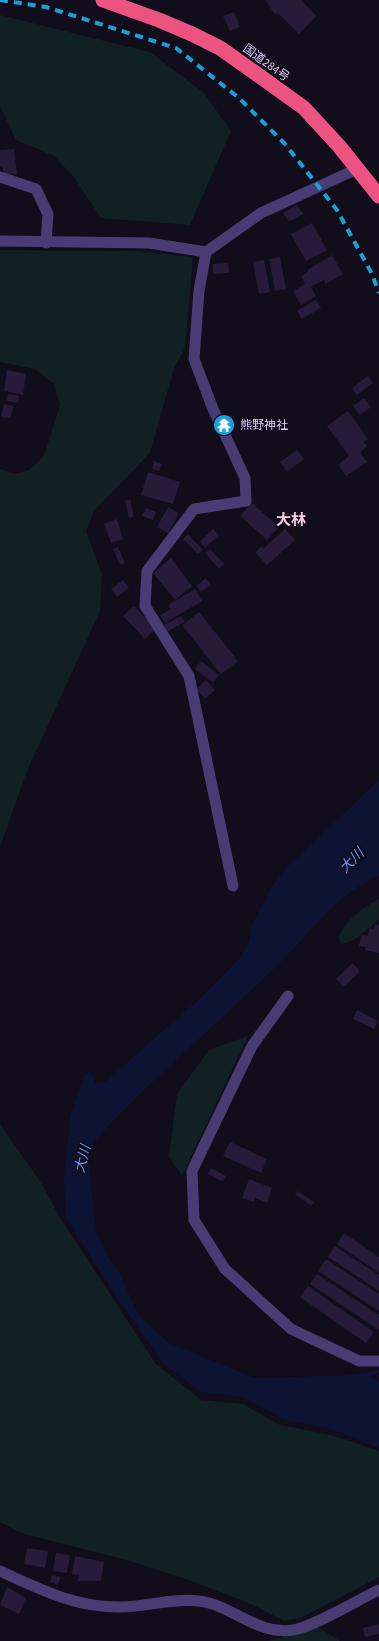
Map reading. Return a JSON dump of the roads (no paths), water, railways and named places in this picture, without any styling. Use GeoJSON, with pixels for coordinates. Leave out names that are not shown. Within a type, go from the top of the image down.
{"type":"FeatureCollection","features":[{"type":"Feature","properties":{"kind":"highway","name":"国道284号"},"geometry":{"type":"LineString","coordinates":[[103,0],[159,20],[220,48],[304,108],[379,196]]}},
{"type":"Feature","properties":{"kind":"street"},"geometry":{"type":"LineString","coordinates":[[233,886],[189,676],[145,606],[147,572],[194,509],[246,501],[245,478],[213,409],[194,359],[199,291],[206,252],[260,213],[357,169]]}},
{"type":"Feature","properties":{"kind":"street"},"geometry":{"type":"LineString","coordinates":[[0,177],[36,189],[48,214],[46,243]]}},
{"type":"Feature","properties":{"kind":"street"},"geometry":{"type":"LineString","coordinates":[[0,241],[149,243],[206,252]]}},
{"type":"Feature","properties":{"kind":"street"},"geometry":{"type":"LineString","coordinates":[[288,996],[252,1046],[192,1171],[194,1220],[226,1269],[291,1329],[359,1361],[379,1361]]}},
{"type":"Feature","properties":{"kind":"street"},"geometry":{"type":"LineString","coordinates":[[0,1572],[62,1599],[94,1606],[124,1607],[199,1601],[225,1608],[253,1623],[272,1630],[293,1630],[379,1590]]}},
{"type":"Feature","properties":{"kind":"water","name":"大川"},"geometry":{"type":"Polygon","coordinates":[[[379,780],[379,876],[363,884],[336,904],[278,965],[117,1117],[94,1142],[88,1154],[96,1232],[107,1255],[120,1274],[139,1316],[169,1343],[255,1378],[352,1375],[379,1370],[379,1373],[370,1375],[379,1382],[379,1448],[331,1429],[283,1419],[243,1397],[201,1392],[163,1363],[115,1295],[65,1216],[64,1176],[70,1116],[84,1076],[90,1071],[95,1083],[105,1082],[182,1014],[194,999],[189,1010],[239,959],[249,941],[252,925],[271,888],[287,867],[379,780]]]}},
{"type":"Feature","properties":{"kind":"railway"},"geometry":{"type":"LineString","coordinates":[[0,0],[46,7],[176,48],[239,98],[285,144],[337,210],[372,274],[379,293]]}},
{"type":"Feature","properties":{"kind":"place","name":"熊野神社"},"geometry":{"type":"Point","coordinates":[224,425]}},
{"type":"Feature","properties":{"kind":"district","name":"大林"},"geometry":{"type":"Point","coordinates":[291,520]}}]}
